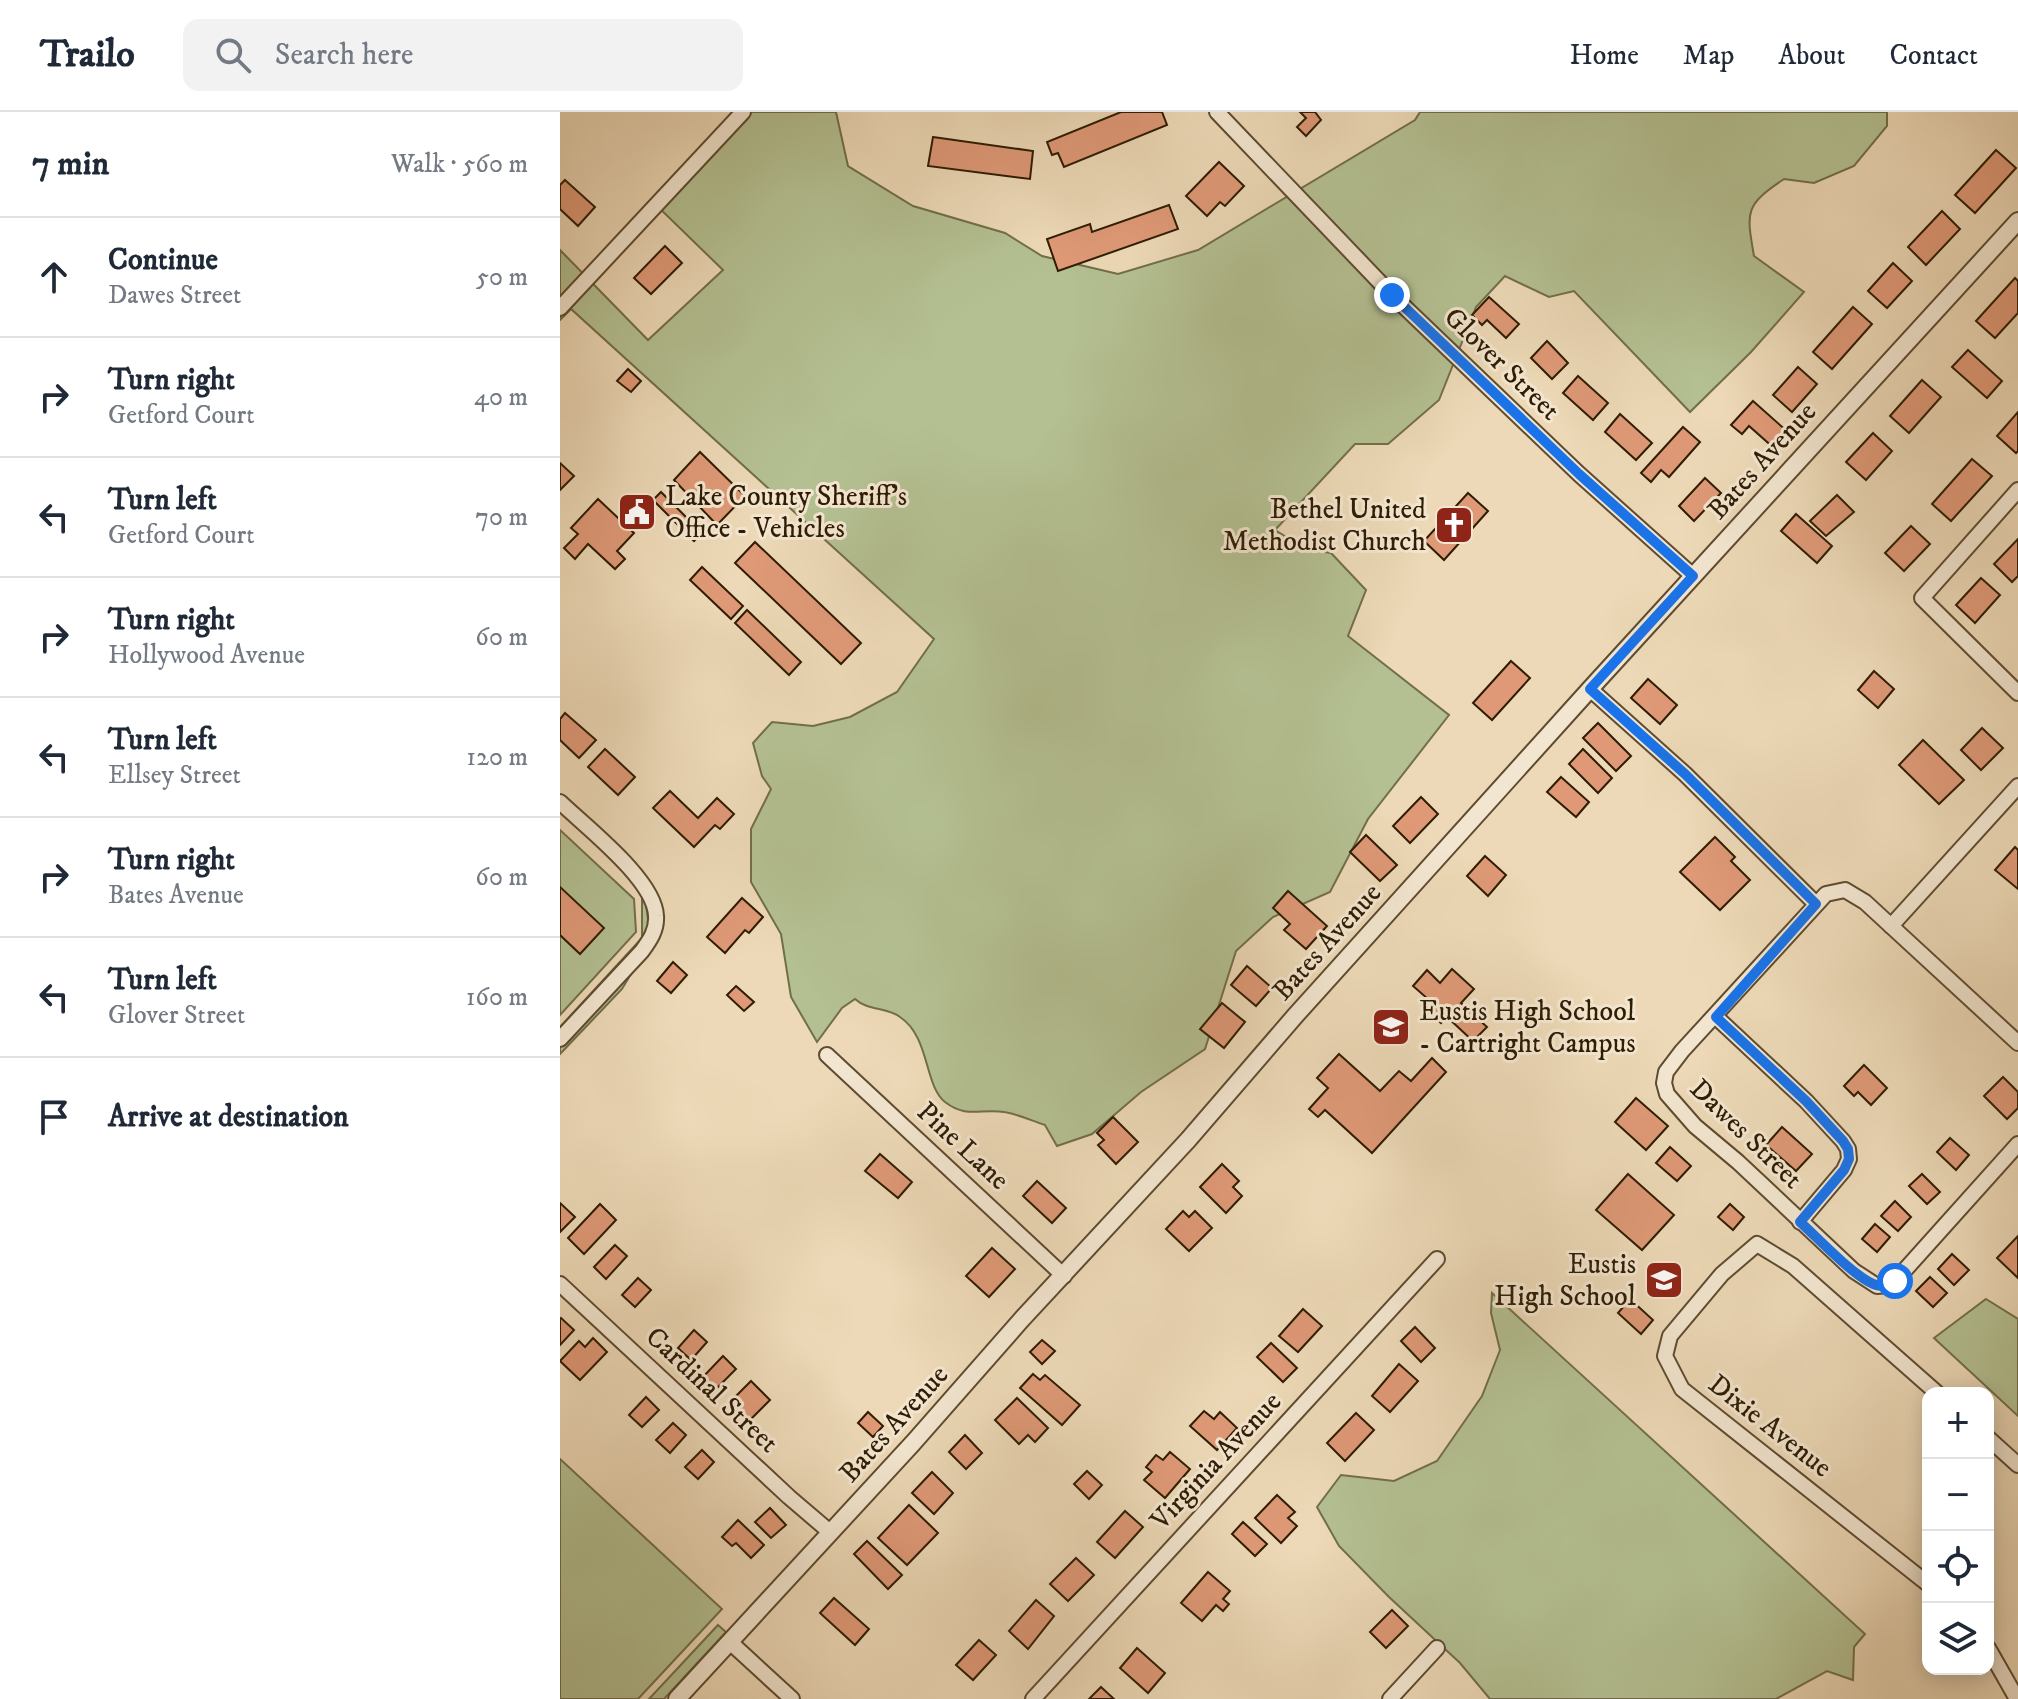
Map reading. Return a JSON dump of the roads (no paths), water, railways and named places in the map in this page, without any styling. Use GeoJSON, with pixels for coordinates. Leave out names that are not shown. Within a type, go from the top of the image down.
{"type":"FeatureCollection","features":[{"type":"Feature","properties":{"kind":"street"},"geometry":{"type":"LineString","coordinates":[[560,308],[743,112]]}},
{"type":"Feature","properties":{"kind":"street","name":"Glover Street"},"geometry":{"type":"LineString","coordinates":[[1217,112],[1426,328],[1579,474],[1693,576]]}},
{"type":"Feature","properties":{"kind":"street","name":"Bates Avenue"},"geometry":{"type":"LineString","coordinates":[[677,1699],[1064,1276],[1590,689],[2018,221]]}},
{"type":"Feature","properties":{"kind":"street"},"geometry":{"type":"LineString","coordinates":[[2018,490],[1922,598],[2018,693]]}},
{"type":"Feature","properties":{"kind":"street"},"geometry":{"type":"LineString","coordinates":[[1590,689],[1685,774],[1816,904]]}},
{"type":"Feature","properties":{"kind":"street"},"geometry":{"type":"LineString","coordinates":[[1891,926],[2018,786]]}},
{"type":"Feature","properties":{"kind":"street"},"geometry":{"type":"LineString","coordinates":[[560,802],[634,873],[653,901],[657,913],[651,938],[642,951],[560,1039]]}},
{"type":"Feature","properties":{"kind":"street"},"geometry":{"type":"LineString","coordinates":[[1800,1222],[1844,1170],[1849,1159],[1848,1149],[1806,1101],[1716,1017],[1826,894],[1845,890],[1865,902],[2018,1043]]}},
{"type":"Feature","properties":{"kind":"street","name":"Dawes Street"},"geometry":{"type":"LineString","coordinates":[[1716,1017],[1666,1072],[1667,1094],[1695,1126],[1854,1271],[1874,1284],[1887,1285],[1895,1281],[2018,1144]]}},
{"type":"Feature","properties":{"kind":"street","name":"Pine Lane"},"geometry":{"type":"LineString","coordinates":[[827,1055],[1064,1276]]}},
{"type":"Feature","properties":{"kind":"street","name":"Dixie Avenue"},"geometry":{"type":"LineString","coordinates":[[1922,1579],[1682,1389],[1665,1356],[1670,1336],[1722,1274],[1757,1244],[1793,1266],[1930,1387]]}},
{"type":"Feature","properties":{"kind":"street","name":"Virginia Avenue"},"geometry":{"type":"LineString","coordinates":[[1033,1699],[1437,1259]]}},
{"type":"Feature","properties":{"kind":"street","name":"Cardinal Street"},"geometry":{"type":"LineString","coordinates":[[560,1284],[830,1532]]}},
{"type":"Feature","properties":{"kind":"street"},"geometry":{"type":"LineString","coordinates":[[1994,1443],[2018,1465]]}},
{"type":"Feature","properties":{"kind":"street"},"geometry":{"type":"LineString","coordinates":[[730,1642],[792,1699]]}},
{"type":"Feature","properties":{"kind":"street"},"geometry":{"type":"LineString","coordinates":[[1390,1699],[1437,1648]]}},
{"type":"Feature","properties":{"kind":"street"},"geometry":{"type":"LineString","coordinates":[[1994,1659],[2017,1699]]}},
{"type":"Feature","properties":{"kind":"place","name":"Lake County Sheriff's Office - Vehicles"},"geometry":{"type":"Point","coordinates":[637,512]}},
{"type":"Feature","properties":{"kind":"place","name":"Bethel United Methodist Church"},"geometry":{"type":"Point","coordinates":[1454,525]}},
{"type":"Feature","properties":{"kind":"place","name":"Eustis High School - Cartright Campus"},"geometry":{"type":"Point","coordinates":[1391,1027]}},
{"type":"Feature","properties":{"kind":"place","name":"Eustis High School"},"geometry":{"type":"Point","coordinates":[1664,1280]}}]}
